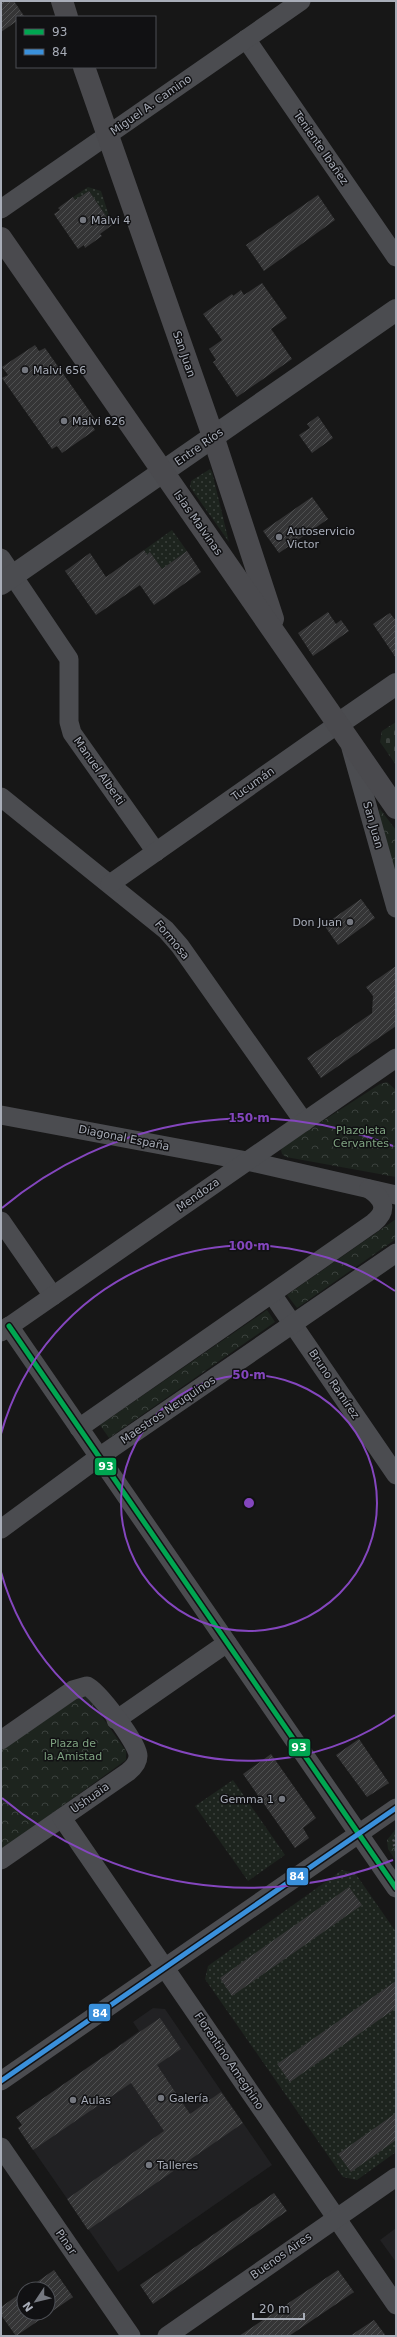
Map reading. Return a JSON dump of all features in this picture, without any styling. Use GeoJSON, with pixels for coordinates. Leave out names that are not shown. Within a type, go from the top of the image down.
{"type":"FeatureCollection","features":[{"type":"Feature","properties":{"kind":"main road"},"geometry":{"type":"LineString","coordinates":[[62,1],[67,16]]}},
{"type":"Feature","properties":{"kind":"main road","name":"San Juan"},"geometry":{"type":"LineString","coordinates":[[84,68],[213,436],[281,643]]}},
{"type":"Feature","properties":{"kind":"main road","name":"Islas Malvinas"},"geometry":{"type":"LineString","coordinates":[[1,238],[396,808]]}},
{"type":"Feature","properties":{"kind":"street","name":"Miguel A. Camino"},"geometry":{"type":"LineString","coordinates":[[1,209],[301,1]]}},
{"type":"Feature","properties":{"kind":"street","name":"Teniente Ibañez"},"geometry":{"type":"LineString","coordinates":[[246,39],[396,257]]}},
{"type":"Feature","properties":{"kind":"street","name":"Entre Ríos"},"geometry":{"type":"LineString","coordinates":[[5,573],[163,472],[396,310]]}},
{"type":"Feature","properties":{"kind":"street","name":"Manuel Alberti"},"geometry":{"type":"LineString","coordinates":[[5,573],[69,659],[69,722],[72,733],[156,852]]}},
{"type":"Feature","properties":{"kind":"street","name":"Tucumán"},"geometry":{"type":"LineString","coordinates":[[110,884],[156,852],[344,733],[396,684]]}},
{"type":"Feature","properties":{"kind":"street","name":"San Juan"},"geometry":{"type":"LineString","coordinates":[[344,733],[396,908]]}},
{"type":"Feature","properties":{"kind":"street","name":"Formosa"},"geometry":{"type":"LineString","coordinates":[[1,797],[157,921],[174,939],[304,1122]]}},
{"type":"Feature","properties":{"kind":"street","name":"Mendoza"},"geometry":{"type":"LineString","coordinates":[[5,1329],[396,1058]]}},
{"type":"Feature","properties":{"kind":"street"},"geometry":{"type":"LineString","coordinates":[[371,1075],[388,1072],[396,1076]]}},
{"type":"Feature","properties":{"kind":"street","name":"Diagonal España"},"geometry":{"type":"LineString","coordinates":[[1,1115],[247,1161],[396,1183]]}},
{"type":"Feature","properties":{"kind":"street","name":"Diagonal España"},"geometry":{"type":"LineString","coordinates":[[247,1161],[396,1195]]}},
{"type":"Feature","properties":{"kind":"street"},"geometry":{"type":"LineString","coordinates":[[79,1428],[379,1218],[383,1212],[384,1206],[380,1198],[369,1189]]}},
{"type":"Feature","properties":{"kind":"street"},"geometry":{"type":"LineString","coordinates":[[1,1221],[54,1296]]}},
{"type":"Feature","properties":{"kind":"street","name":"Maestros Neuquinos"},"geometry":{"type":"LineString","coordinates":[[1,1529],[99,1457],[396,1253]]}},
{"type":"Feature","properties":{"kind":"street","name":"Bruno Ramírez"},"geometry":{"type":"LineString","coordinates":[[272,1294],[396,1474]]}},
{"type":"Feature","properties":{"kind":"street"},"geometry":{"type":"LineString","coordinates":[[5,1329],[79,1428],[396,1888]]}},
{"type":"Feature","properties":{"kind":"street"},"geometry":{"type":"LineString","coordinates":[[116,1720],[228,1644]]}},
{"type":"Feature","properties":{"kind":"street","name":"Ushuaia"},"geometry":{"type":"LineString","coordinates":[[1,1860],[135,1765],[138,1758],[136,1749],[116,1720],[95,1691],[87,1686],[82,1686],[3,1735]]}},
{"type":"Feature","properties":{"kind":"street"},"geometry":{"type":"LineString","coordinates":[[1,2081],[396,1808]]}},
{"type":"Feature","properties":{"kind":"street","name":"Florentino Ameghino"},"geometry":{"type":"LineString","coordinates":[[62,1818],[396,2305]]}},
{"type":"Feature","properties":{"kind":"street","name":"Pinar"},"geometry":{"type":"LineString","coordinates":[[1,2147],[131,2336]]}},
{"type":"Feature","properties":{"kind":"street","name":"Buenos Aires"},"geometry":{"type":"LineString","coordinates":[[167,2336],[396,2177]]}},
{"type":"Feature","properties":{"kind":"path"},"geometry":{"type":"LineString","coordinates":[[396,1835],[393,1842],[396,1851]]}},
{"type":"Feature","properties":{"kind":"shaded area"},"geometry":{"type":"Polygon","coordinates":[[[153,2008],[165,2009],[272,2165],[118,2272],[18,2128],[22,2125],[16,2117],[111,2051],[116,2058],[122,2053],[118,2046],[139,2031],[133,2022],[153,2008]]]}},
{"type":"Feature","properties":{"kind":"shaded area"},"geometry":{"type":"Polygon","coordinates":[[[396,2228],[396,2262],[380,2240],[396,2228]]]}},
{"type":"Feature","properties":{"kind":"green space"},"geometry":{"type":"Polygon","coordinates":[[[88,187],[101,191],[112,225],[89,191],[75,200],[73,197],[88,187]]]}},
{"type":"Feature","properties":{"kind":"green space"},"geometry":{"type":"Polygon","coordinates":[[[210,469],[229,542],[190,487],[191,481],[210,469]]]}},
{"type":"Feature","properties":{"kind":"green space"},"geometry":{"type":"Polygon","coordinates":[[[172,530],[187,551],[162,569],[150,552],[147,555],[144,550],[172,530]]]}},
{"type":"Feature","properties":{"kind":"green space"},"geometry":{"type":"Polygon","coordinates":[[[396,722],[396,765],[380,742],[382,731],[396,722]]]}},
{"type":"Feature","properties":{"kind":"green space"},"geometry":{"type":"Polygon","coordinates":[[[380,809],[396,830],[396,880],[378,811],[380,809]]]}},
{"type":"Feature","properties":{"kind":"green space","name":"Plazoleta Cervantes"},"geometry":{"type":"Polygon","coordinates":[[[387,1082],[396,1090],[396,1177],[286,1157],[282,1154],[281,1150],[284,1146],[380,1084],[387,1082]]]}},
{"type":"Feature","properties":{"kind":"green space"},"geometry":{"type":"Polygon","coordinates":[[[396,1219],[396,1239],[297,1308],[287,1295],[396,1219]]]}},
{"type":"Feature","properties":{"kind":"green space"},"geometry":{"type":"Polygon","coordinates":[[[267,1310],[275,1322],[109,1438],[100,1425],[267,1310]]]}},
{"type":"Feature","properties":{"kind":"green space","name":"Plaza de la Amistad"},"geometry":{"type":"Polygon","coordinates":[[[81,1696],[87,1697],[91,1701],[126,1751],[126,1760],[1,1850],[1,1750],[81,1696]]]}},
{"type":"Feature","properties":{"kind":"green space"},"geometry":{"type":"Polygon","coordinates":[[[233,1780],[285,1855],[248,1881],[195,1806],[233,1780]]]}},
{"type":"Feature","properties":{"kind":"green space"},"geometry":{"type":"Polygon","coordinates":[[[396,1829],[396,1861],[388,1849],[387,1840],[396,1829]]]}},
{"type":"Feature","properties":{"kind":"green space"},"geometry":{"type":"Polygon","coordinates":[[[342,1870],[355,1873],[396,1932],[396,2152],[357,2180],[343,2177],[205,1979],[208,1966],[342,1870]]]}},
{"type":"Feature","properties":{"kind":"building"},"geometry":{"type":"Polygon","coordinates":[[[1,1],[14,1],[24,16],[16,16],[16,22],[1,32],[1,1]]]}},
{"type":"Feature","properties":{"kind":"building","name":"Malvi 4"},"geometry":{"type":"Polygon","coordinates":[[[89,191],[112,225],[100,234],[102,236],[85,248],[84,245],[78,249],[54,214],[60,210],[58,208],[73,197],[75,200],[89,191]]]}},
{"type":"Feature","properties":{"kind":"building"},"geometry":{"type":"Polygon","coordinates":[[[318,195],[335,220],[264,271],[246,245],[318,195]]]}},
{"type":"Feature","properties":{"kind":"building"},"geometry":{"type":"Polygon","coordinates":[[[262,283],[287,318],[271,329],[292,359],[237,397],[213,362],[216,360],[209,349],[222,340],[203,314],[232,294],[233,296],[241,290],[244,295],[262,283]]]}},
{"type":"Feature","properties":{"kind":"building"},"geometry":{"type":"Polygon","coordinates":[[[35,345],[39,351],[45,348],[95,419],[90,423],[95,430],[62,453],[57,446],[52,449],[2,378],[8,375],[2,367],[35,345]]]}},
{"type":"Feature","properties":{"kind":"building"},"geometry":{"type":"Polygon","coordinates":[[[318,416],[333,438],[312,453],[299,435],[310,428],[307,424],[318,416]]]}},
{"type":"Feature","properties":{"kind":"building"},"geometry":{"type":"Polygon","coordinates":[[[312,497],[328,519],[279,553],[263,531],[312,497]]]}},
{"type":"Feature","properties":{"kind":"building"},"geometry":{"type":"Polygon","coordinates":[[[144,550],[147,555],[150,552],[162,569],[187,551],[201,572],[154,605],[140,585],[96,615],[65,571],[90,553],[106,577],[144,550]]]}},
{"type":"Feature","properties":{"kind":"building"},"geometry":{"type":"Polygon","coordinates":[[[328,612],[336,624],[341,620],[349,631],[313,656],[298,633],[328,612]]]}},
{"type":"Feature","properties":{"kind":"building"},"geometry":{"type":"Polygon","coordinates":[[[390,613],[396,621],[396,658],[373,624],[390,613]]]}},
{"type":"Feature","properties":{"kind":"building","name":"Don Juan"},"geometry":{"type":"Polygon","coordinates":[[[361,899],[375,918],[338,945],[324,925],[361,899]]]}},
{"type":"Feature","properties":{"kind":"building"},"geometry":{"type":"Polygon","coordinates":[[[396,966],[396,1026],[321,1078],[307,1058],[372,1013],[373,996],[366,987],[396,966]]]}},
{"type":"Feature","properties":{"kind":"building"},"geometry":{"type":"Polygon","coordinates":[[[359,1739],[389,1783],[367,1797],[336,1755],[359,1739]]]}},
{"type":"Feature","properties":{"kind":"building","name":"Gemma 1"},"geometry":{"type":"Polygon","coordinates":[[[271,1754],[316,1818],[303,1828],[309,1838],[295,1848],[243,1774],[271,1754]]]}},
{"type":"Feature","properties":{"kind":"building"},"geometry":{"type":"Polygon","coordinates":[[[349,1887],[362,1905],[232,1996],[220,1978],[349,1887]]]}},
{"type":"Feature","properties":{"kind":"building"},"geometry":{"type":"Polygon","coordinates":[[[396,1981],[396,2008],[290,2082],[277,2064],[396,1981]]]}},
{"type":"Feature","properties":{"kind":"building"},"geometry":{"type":"Polygon","coordinates":[[[160,2018],[181,2049],[157,2065],[190,2114],[221,2092],[243,2123],[88,2230],[67,2199],[164,2131],[131,2083],[33,2150],[18,2128],[22,2125],[16,2117],[160,2018]]]}},
{"type":"Feature","properties":{"kind":"building"},"geometry":{"type":"Polygon","coordinates":[[[396,2113],[396,2140],[351,2172],[338,2154],[396,2113]]]}},
{"type":"Feature","properties":{"kind":"building"},"geometry":{"type":"Polygon","coordinates":[[[274,2193],[287,2211],[153,2304],[140,2285],[274,2193]]]}},
{"type":"Feature","properties":{"kind":"building"},"geometry":{"type":"Polygon","coordinates":[[[54,2270],[73,2297],[56,2309],[56,2281],[38,2281],[54,2270]]]}},
{"type":"Feature","properties":{"kind":"building"},"geometry":{"type":"Polygon","coordinates":[[[338,2270],[354,2292],[289,2336],[239,2336],[338,2270]]]}},
{"type":"Feature","properties":{"kind":"building"},"geometry":{"type":"Polygon","coordinates":[[[16,2297],[16,2321],[38,2321],[16,2336],[1,2315],[1,2307],[16,2297]]]}},
{"type":"Feature","properties":{"kind":"building"},"geometry":{"type":"Polygon","coordinates":[[[374,2320],[386,2336],[350,2336],[374,2320]]]}},
{"type":"Feature","properties":{"kind":"transit line","name":"93"},"geometry":{"type":"LineString","coordinates":[[9,1326],[396,1888]]}},
{"type":"Feature","properties":{"kind":"transit line","name":"84"},"geometry":{"type":"LineString","coordinates":[[1,2081],[396,1808]]}},
{"type":"Feature","properties":{"kind":"place","name":"Malvi 4"},"geometry":{"type":"Point","coordinates":[83,220]}},
{"type":"Feature","properties":{"kind":"place","name":"Malvi 656"},"geometry":{"type":"Point","coordinates":[25,370]}},
{"type":"Feature","properties":{"kind":"place","name":"Malvi 626"},"geometry":{"type":"Point","coordinates":[64,421]}},
{"type":"Feature","properties":{"kind":"place","name":"Autoservicio Victor"},"geometry":{"type":"Point","coordinates":[279,537]}},
{"type":"Feature","properties":{"kind":"place","name":"Don Juan"},"geometry":{"type":"Point","coordinates":[350,922]}},
{"type":"Feature","properties":{"kind":"place","name":"Gemma 1"},"geometry":{"type":"Point","coordinates":[282,1799]}},
{"type":"Feature","properties":{"kind":"place","name":"Galería"},"geometry":{"type":"Point","coordinates":[161,2098]}},
{"type":"Feature","properties":{"kind":"place","name":"Aulas"},"geometry":{"type":"Point","coordinates":[73,2100]}},
{"type":"Feature","properties":{"kind":"place","name":"Talleres"},"geometry":{"type":"Point","coordinates":[149,2165]}}]}
